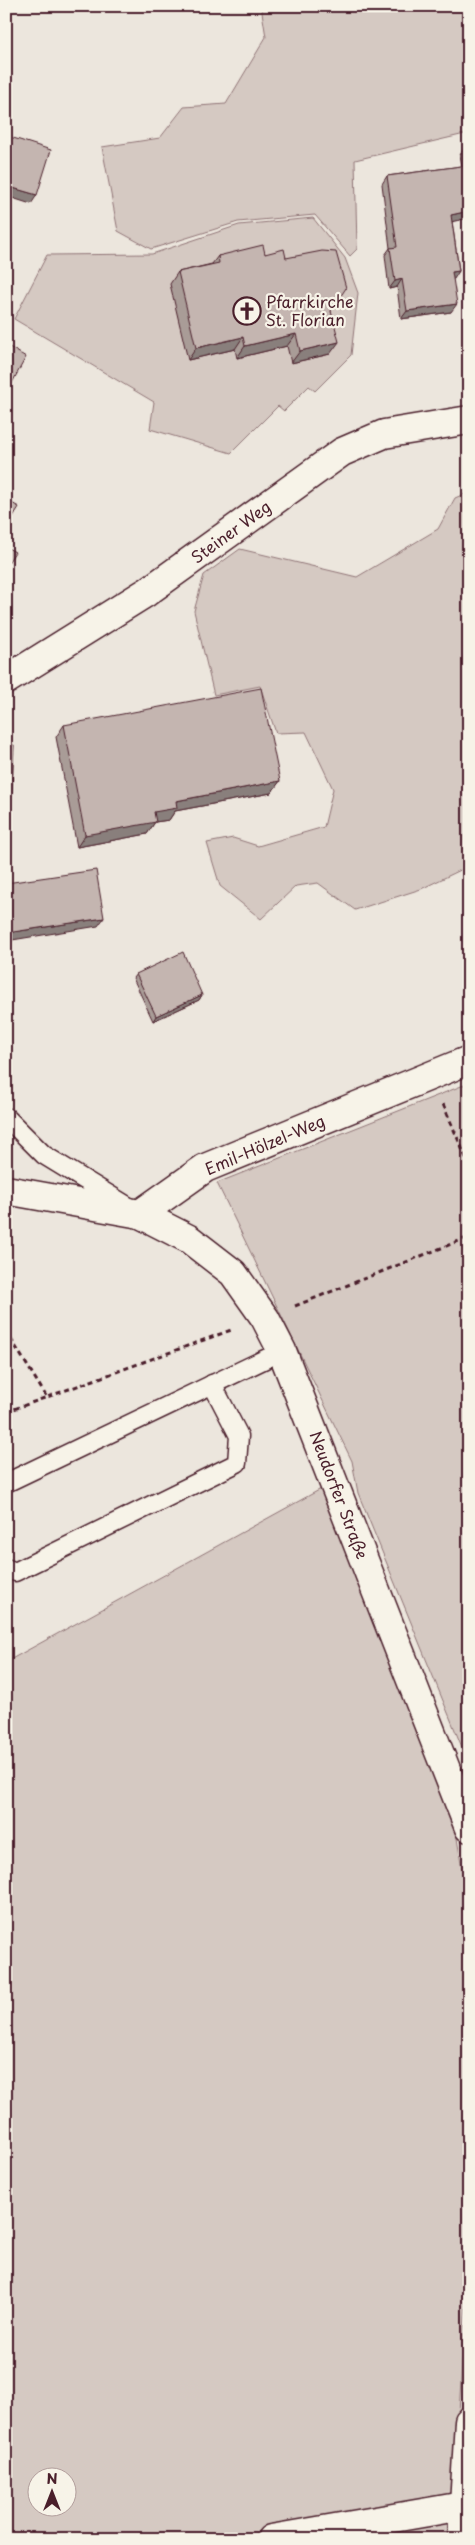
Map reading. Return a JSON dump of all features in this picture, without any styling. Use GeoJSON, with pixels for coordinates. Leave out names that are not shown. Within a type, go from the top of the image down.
{"type":"FeatureCollection","features":[{"type":"Feature","properties":{"kind":"street","name":"Steiner Weg"},"geometry":{"type":"LineString","coordinates":[[6,680],[147,592],[342,452],[384,434],[469,420]]}},
{"type":"Feature","properties":{"kind":"street","name":"Emil-Hölzel-Weg"},"geometry":{"type":"LineString","coordinates":[[140,1214],[205,1168],[469,1060]]}},
{"type":"Feature","properties":{"kind":"street"},"geometry":{"type":"LineString","coordinates":[[6,1190],[140,1214]]}},
{"type":"Feature","properties":{"kind":"street","name":"Neudorfer Straße"},"geometry":{"type":"LineString","coordinates":[[140,1214],[189,1239],[233,1273],[265,1318],[282,1351],[469,1828]]}},
{"type":"Feature","properties":{"kind":"street"},"geometry":{"type":"LineString","coordinates":[[462,2539],[469,2421]]}},
{"type":"Feature","properties":{"kind":"street"},"geometry":{"type":"LineString","coordinates":[[271,2539],[463,2506]]}},
{"type":"Feature","properties":{"kind":"lane"},"geometry":{"type":"LineString","coordinates":[[6,1117],[44,1154],[140,1214]]}},
{"type":"Feature","properties":{"kind":"lane"},"geometry":{"type":"LineString","coordinates":[[6,1483],[282,1351]]}},
{"type":"Feature","properties":{"kind":"lane"},"geometry":{"type":"LineString","coordinates":[[6,1568],[15,1572],[237,1463],[239,1436],[212,1384]]}},
{"type":"Feature","properties":{"kind":"path"},"geometry":{"type":"LineString","coordinates":[[430,1076],[469,1165]]}},
{"type":"Feature","properties":{"kind":"path"},"geometry":{"type":"LineString","coordinates":[[6,1412],[265,1318],[469,1237]]}},
{"type":"Feature","properties":{"kind":"path"},"geometry":{"type":"LineString","coordinates":[[6,1331],[46,1396]]}},
{"type":"Feature","properties":{"kind":"shaded area"},"geometry":{"type":"Polygon","coordinates":[[[261,6],[469,6],[469,133],[355,160],[357,249],[350,256],[315,215],[238,222],[151,249],[118,231],[102,147],[160,138],[184,107],[226,104],[266,37],[261,6]]]}},
{"type":"Feature","properties":{"kind":"shaded area"},"geometry":{"type":"Polygon","coordinates":[[[313,218],[345,258],[358,293],[351,355],[315,391],[309,386],[284,411],[278,406],[231,453],[150,429],[154,402],[14,319],[47,255],[152,254],[239,225],[313,218]]]}},
{"type":"Feature","properties":{"kind":"shaded area"},"geometry":{"type":"Polygon","coordinates":[[[469,492],[469,866],[421,889],[355,910],[318,883],[296,886],[261,919],[220,886],[207,843],[233,838],[258,846],[324,827],[333,789],[306,732],[276,733],[260,686],[214,695],[194,611],[204,575],[240,549],[357,577],[438,529],[455,498],[469,492]]]}},
{"type":"Feature","properties":{"kind":"shaded area"},"geometry":{"type":"Polygon","coordinates":[[[469,1083],[469,1769],[464,1752],[358,1493],[352,1461],[217,1183],[469,1083]]]}},
{"type":"Feature","properties":{"kind":"shaded area"},"geometry":{"type":"Polygon","coordinates":[[[321,1489],[434,1758],[456,1832],[468,1906],[469,2253],[451,2539],[6,2539],[6,1662],[321,1489]]]}},
{"type":"Feature","properties":{"kind":"building"},"geometry":{"type":"Polygon","coordinates":[[[7,136],[51,150],[37,195],[6,186],[7,136]]]}},
{"type":"Feature","properties":{"kind":"building"},"geometry":{"type":"Polygon","coordinates":[[[469,146],[469,161],[465,147],[469,146]]]}},
{"type":"Feature","properties":{"kind":"building"},"geometry":{"type":"Polygon","coordinates":[[[469,165],[469,211],[451,215],[459,271],[452,272],[457,304],[407,311],[402,279],[395,281],[390,248],[397,247],[387,176],[469,165]]]}},
{"type":"Feature","properties":{"kind":"building","name":"Pfarrkirche St. Florian"},"geometry":{"type":"Polygon","coordinates":[[[263,245],[265,254],[284,249],[286,258],[322,251],[336,252],[346,288],[331,311],[339,342],[300,351],[296,334],[245,346],[243,337],[196,348],[178,272],[219,263],[218,256],[263,245]]]}},
{"type":"Feature","properties":{"kind":"building"},"geometry":{"type":"Polygon","coordinates":[[[6,345],[26,357],[6,394],[6,345]]]}},
{"type":"Feature","properties":{"kind":"building"},"geometry":{"type":"Polygon","coordinates":[[[6,500],[19,507],[6,528],[6,500]]]}},
{"type":"Feature","properties":{"kind":"building"},"geometry":{"type":"Polygon","coordinates":[[[6,547],[15,552],[6,566],[6,547]]]}},
{"type":"Feature","properties":{"kind":"building"},"geometry":{"type":"Polygon","coordinates":[[[261,688],[280,781],[176,801],[177,808],[154,812],[156,822],[85,835],[64,725],[261,688]]]}},
{"type":"Feature","properties":{"kind":"building"},"geometry":{"type":"Polygon","coordinates":[[[6,745],[14,745],[9,860],[6,860],[6,745]]]}},
{"type":"Feature","properties":{"kind":"building"},"geometry":{"type":"Polygon","coordinates":[[[96,870],[104,918],[7,933],[6,883],[96,870]]]}},
{"type":"Feature","properties":{"kind":"building"},"geometry":{"type":"Polygon","coordinates":[[[183,952],[202,995],[156,1016],[136,974],[183,952]]]}},
{"type":"Feature","properties":{"kind":"place","name":"Pfarrkirche St. Florian"},"geometry":{"type":"Point","coordinates":[247,311]}}]}
